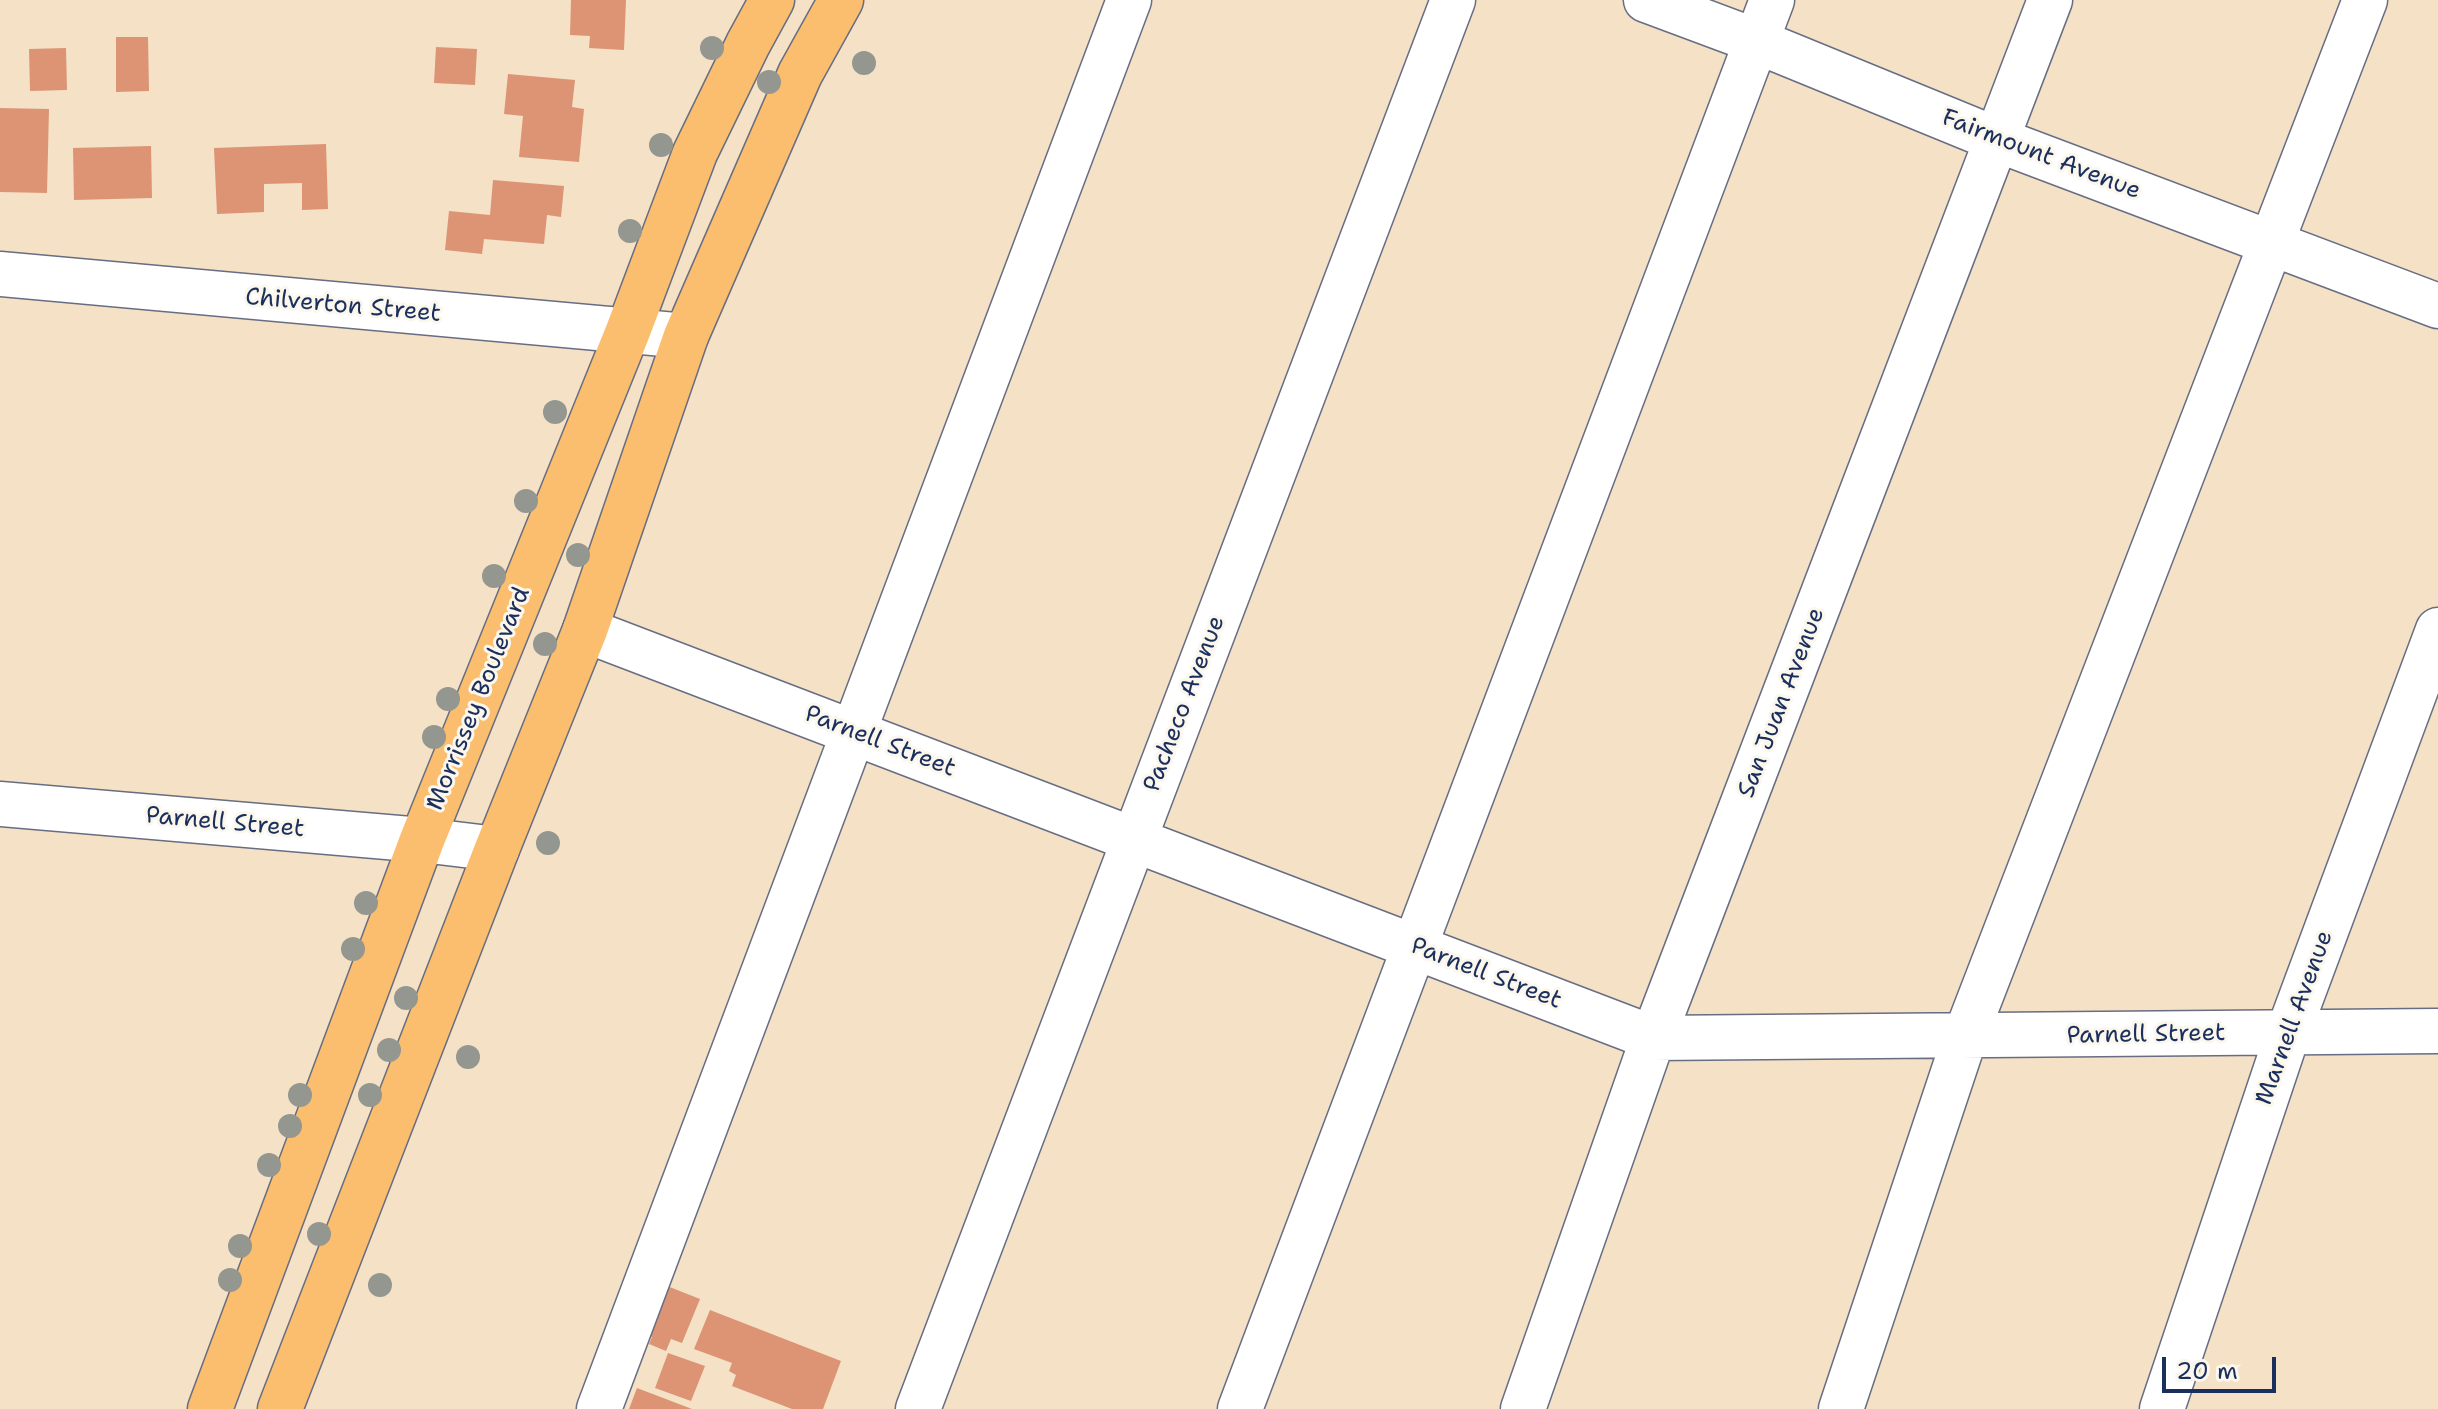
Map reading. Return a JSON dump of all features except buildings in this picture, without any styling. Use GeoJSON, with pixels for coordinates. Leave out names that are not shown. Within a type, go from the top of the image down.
{"type":"FeatureCollection","features":[{"type":"Feature","properties":{"kind":"main road","name":"Morrissey Boulevard"},"geometry":{"type":"LineString","coordinates":[[210,1409],[422,840],[628,331],[695,153],[772,0]]}},
{"type":"Feature","properties":{"kind":"main road"},"geometry":{"type":"LineString","coordinates":[[280,1409],[585,630],[686,336],[800,74],[841,0]]}},
{"type":"Feature","properties":{"kind":"street"},"geometry":{"type":"LineString","coordinates":[[599,1409],[1129,0]]}},
{"type":"Feature","properties":{"kind":"street","name":"Pacheco Avenue"},"geometry":{"type":"LineString","coordinates":[[918,1409],[1453,0]]}},
{"type":"Feature","properties":{"kind":"street","name":"Fairmount Avenue"},"geometry":{"type":"LineString","coordinates":[[1646,0],[1756,41],[1998,140],[2438,306]]}},
{"type":"Feature","properties":{"kind":"street"},"geometry":{"type":"LineString","coordinates":[[1240,1409],[1772,0]]}},
{"type":"Feature","properties":{"kind":"street","name":"San Juan Avenue"},"geometry":{"type":"LineString","coordinates":[[1523,1409],[1653,1038],[2050,0]]}},
{"type":"Feature","properties":{"kind":"street"},"geometry":{"type":"LineString","coordinates":[[1841,1409],[1965,1037],[2365,0]]}},
{"type":"Feature","properties":{"kind":"street","name":"Chilverton Street"},"geometry":{"type":"LineString","coordinates":[[0,274],[686,336]]}},
{"type":"Feature","properties":{"kind":"street","name":"Parnell Street"},"geometry":{"type":"LineString","coordinates":[[585,630],[1653,1038],[2438,1031]]}},
{"type":"Feature","properties":{"kind":"street","name":"Marnell Avenue"},"geometry":{"type":"LineString","coordinates":[[2162,1409],[2288,1033],[2438,630]]}},
{"type":"Feature","properties":{"kind":"street","name":"Parnell Street"},"geometry":{"type":"LineString","coordinates":[[0,804],[497,849]]}}]}
